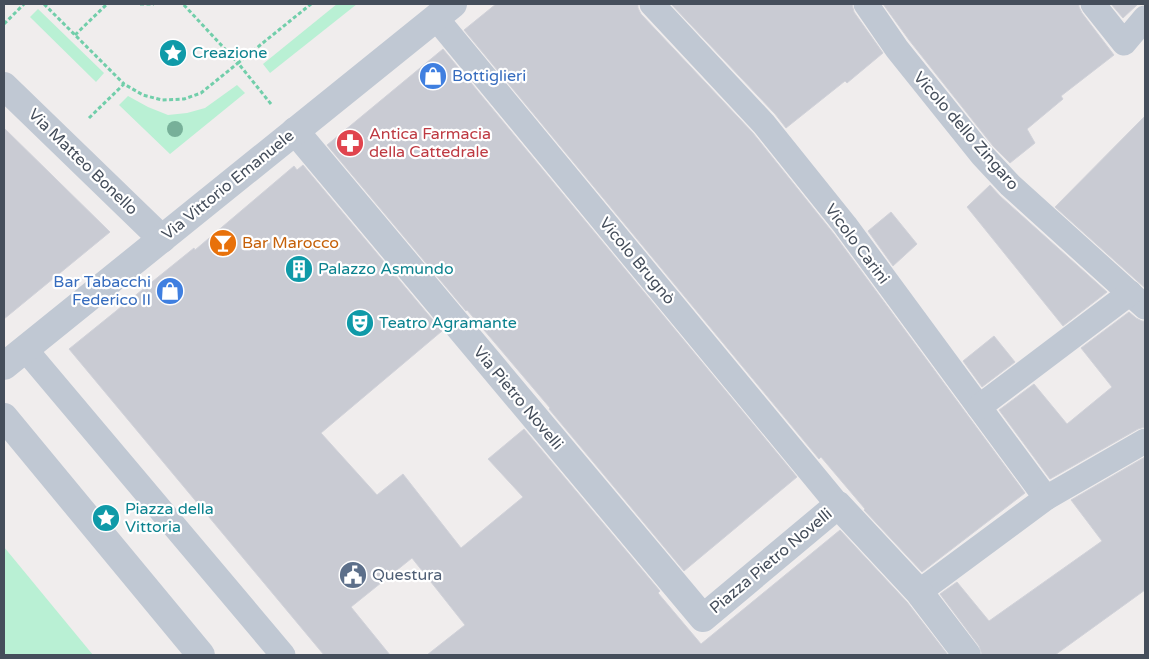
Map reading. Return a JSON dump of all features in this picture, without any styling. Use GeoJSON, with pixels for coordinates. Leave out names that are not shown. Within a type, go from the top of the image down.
{"type":"FeatureCollection","features":[{"type":"Feature","properties":{"kind":"street","name":"Via Vittorio Emanuele"},"geometry":{"type":"LineString","coordinates":[[4,366],[445,11]]}},
{"type":"Feature","properties":{"kind":"street","name":"Via Matteo Bonello"},"geometry":{"type":"LineString","coordinates":[[4,86],[162,239]]}},
{"type":"Feature","properties":{"kind":"street","name":"Via Pietro Novelli"},"geometry":{"type":"LineString","coordinates":[[295,131],[703,618]]}},
{"type":"Feature","properties":{"kind":"street"},"geometry":{"type":"LineString","coordinates":[[4,417],[201,655]]}},
{"type":"Feature","properties":{"kind":"street"},"geometry":{"type":"LineString","coordinates":[[838,505],[919,592],[967,655]]}},
{"type":"Feature","properties":{"kind":"street","name":"Piazza Pietro Novelli"},"geometry":{"type":"LineString","coordinates":[[703,618],[838,505]]}},
{"type":"Feature","properties":{"kind":"lane","name":"Vicolo Carini"},"geometry":{"type":"LineString","coordinates":[[652,4],[764,124],[845,225],[1046,498]]}},
{"type":"Feature","properties":{"kind":"lane","name":"Vicolo dello Zingaro"},"geometry":{"type":"LineString","coordinates":[[866,4],[896,49],[982,155],[1010,185],[1138,300]]}},
{"type":"Feature","properties":{"kind":"lane"},"geometry":{"type":"LineString","coordinates":[[1093,4],[1124,43],[1145,18]]}},
{"type":"Feature","properties":{"kind":"lane","name":"Vicolo Brugnò"},"geometry":{"type":"LineString","coordinates":[[445,11],[838,505]]}},
{"type":"Feature","properties":{"kind":"lane"},"geometry":{"type":"LineString","coordinates":[[979,408],[1138,300]]}},
{"type":"Feature","properties":{"kind":"lane"},"geometry":{"type":"LineString","coordinates":[[25,349],[283,655]]}},
{"type":"Feature","properties":{"kind":"lane"},"geometry":{"type":"LineString","coordinates":[[919,592],[1046,498],[1145,441]]}},
{"type":"Feature","properties":{"kind":"path"},"geometry":{"type":"LineString","coordinates":[[4,24],[24,4]]}},
{"type":"Feature","properties":{"kind":"path"},"geometry":{"type":"LineString","coordinates":[[44,4],[124,84],[143,95],[162,100],[184,99],[201,93],[311,4]]}},
{"type":"Feature","properties":{"kind":"path"},"geometry":{"type":"LineString","coordinates":[[75,34],[107,4]]}},
{"type":"Feature","properties":{"kind":"path"},"geometry":{"type":"LineString","coordinates":[[140,4],[154,4]]}},
{"type":"Feature","properties":{"kind":"path"},"geometry":{"type":"LineString","coordinates":[[183,4],[238,63],[267,100],[295,131]]}},
{"type":"Feature","properties":{"kind":"path"},"geometry":{"type":"LineString","coordinates":[[62,143],[124,84]]}},
{"type":"Feature","properties":{"kind":"green space"},"geometry":{"type":"Polygon","coordinates":[[[337,4],[357,4],[270,73],[263,64],[337,4]]]}},
{"type":"Feature","properties":{"kind":"green space"},"geometry":{"type":"Polygon","coordinates":[[[38,9],[104,73],[96,82],[30,17],[38,9]]]}},
{"type":"Feature","properties":{"kind":"green space"},"geometry":{"type":"Polygon","coordinates":[[[237,85],[245,93],[170,154],[119,105],[128,96],[168,115],[187,113],[205,108],[237,85]]]}},
{"type":"Feature","properties":{"kind":"green space"},"geometry":{"type":"Polygon","coordinates":[[[4,547],[93,655],[4,655],[4,547]]]}},
{"type":"Feature","properties":{"kind":"building"},"geometry":{"type":"Polygon","coordinates":[[[496,4],[638,4],[641,14],[753,133],[834,234],[1025,493],[922,572],[864,510],[821,457],[819,459],[464,30],[496,4]]]}},
{"type":"Feature","properties":{"kind":"building"},"geometry":{"type":"Polygon","coordinates":[[[671,4],[852,4],[854,12],[883,53],[847,83],[845,81],[786,128],[671,4]]]}},
{"type":"Feature","properties":{"kind":"building"},"geometry":{"type":"Polygon","coordinates":[[[883,4],[1079,4],[1082,13],[1114,55],[1061,96],[1063,99],[1027,129],[1035,143],[1010,163],[993,146],[883,4]]]}},
{"type":"Feature","properties":{"kind":"building"},"geometry":{"type":"Polygon","coordinates":[[[1111,4],[1138,4],[1123,18],[1111,4]]]}},
{"type":"Feature","properties":{"kind":"building"},"geometry":{"type":"Polygon","coordinates":[[[443,49],[797,477],[684,571],[550,408],[327,145],[443,49]]]}},
{"type":"Feature","properties":{"kind":"building"},"geometry":{"type":"Polygon","coordinates":[[[1145,116],[1145,288],[1055,207],[1145,116]]]}},
{"type":"Feature","properties":{"kind":"building"},"geometry":{"type":"Polygon","coordinates":[[[4,128],[110,232],[4,319],[4,128]]]}},
{"type":"Feature","properties":{"kind":"building"},"geometry":{"type":"Polygon","coordinates":[[[303,165],[442,331],[321,433],[377,495],[403,474],[461,548],[523,497],[488,459],[524,429],[660,591],[658,593],[701,644],[840,530],[907,602],[948,655],[427,655],[465,625],[412,558],[351,607],[390,655],[324,655],[69,349],[194,248],[195,250],[294,166],[297,170],[303,165]]]}},
{"type":"Feature","properties":{"kind":"building"},"geometry":{"type":"Polygon","coordinates":[[[990,185],[1107,292],[1063,326],[967,207],[990,185]]]}},
{"type":"Feature","properties":{"kind":"building"},"geometry":{"type":"Polygon","coordinates":[[[891,212],[917,244],[893,266],[868,231],[891,212]]]}},
{"type":"Feature","properties":{"kind":"building"},"geometry":{"type":"Polygon","coordinates":[[[1129,312],[1136,318],[1145,321],[1145,427],[1138,429],[1050,479],[999,410],[1034,384],[1067,424],[1112,387],[1081,348],[1129,312]]]}},
{"type":"Feature","properties":{"kind":"building"},"geometry":{"type":"Polygon","coordinates":[[[994,336],[1015,362],[982,387],[963,361],[994,336]]]}},
{"type":"Feature","properties":{"kind":"building"},"geometry":{"type":"Polygon","coordinates":[[[1145,457],[1145,590],[1055,655],[982,655],[979,646],[940,594],[957,582],[989,621],[1102,541],[1071,500],[1145,457]]]}},
{"type":"Feature","properties":{"kind":"place","name":"Creazione"},"geometry":{"type":"Point","coordinates":[173,53]}},
{"type":"Feature","properties":{"kind":"place","name":"Bottiglieri"},"geometry":{"type":"Point","coordinates":[433,76]}},
{"type":"Feature","properties":{"kind":"place","name":"Antica Farmacia della Cattedrale"},"geometry":{"type":"Point","coordinates":[350,143]}},
{"type":"Feature","properties":{"kind":"place","name":"Bar Marocco"},"geometry":{"type":"Point","coordinates":[223,243]}},
{"type":"Feature","properties":{"kind":"place","name":"Palazzo Asmundo"},"geometry":{"type":"Point","coordinates":[299,269]}},
{"type":"Feature","properties":{"kind":"place","name":"Bar Tabacchi Federico II"},"geometry":{"type":"Point","coordinates":[170,291]}},
{"type":"Feature","properties":{"kind":"place","name":"Teatro Agramante"},"geometry":{"type":"Point","coordinates":[360,323]}},
{"type":"Feature","properties":{"kind":"place","name":"Piazza della Vittoria"},"geometry":{"type":"Point","coordinates":[106,518]}},
{"type":"Feature","properties":{"kind":"place","name":"Questura"},"geometry":{"type":"Point","coordinates":[353,575]}}]}
